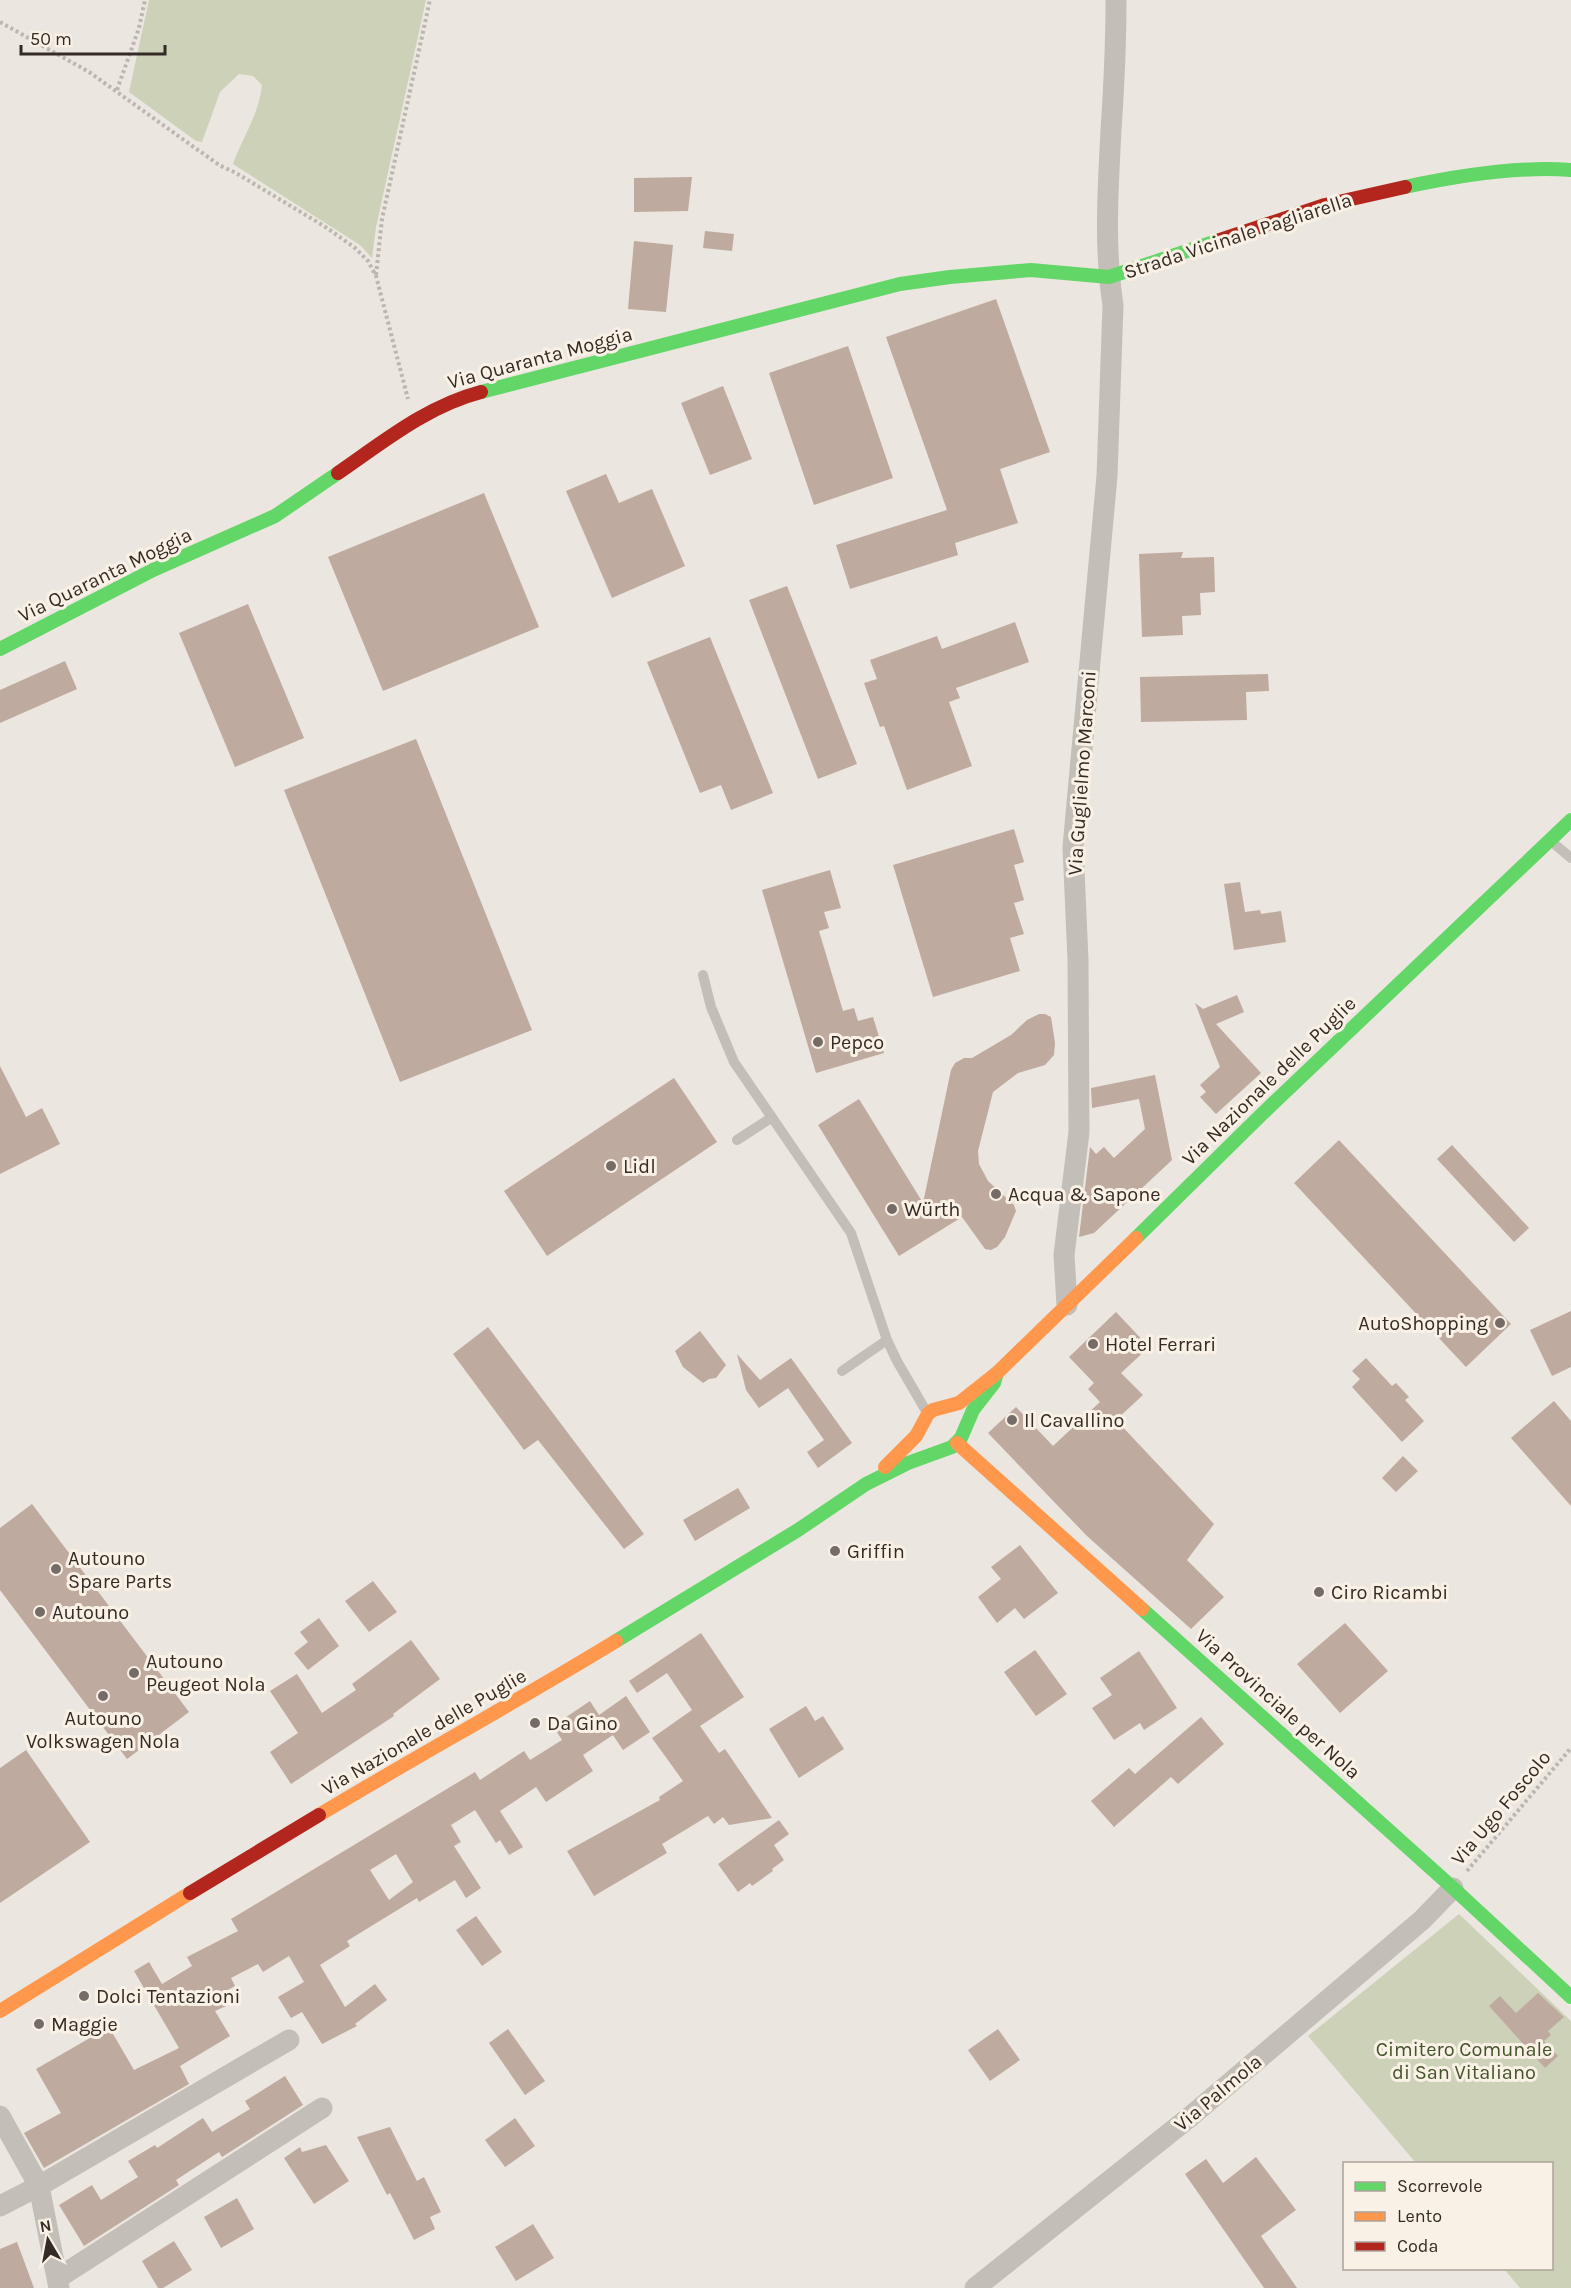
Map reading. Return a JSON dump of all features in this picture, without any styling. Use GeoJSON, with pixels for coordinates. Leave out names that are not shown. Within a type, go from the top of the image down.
{"type":"FeatureCollection","features":[{"type":"Feature","properties":{"kind":"street","name":"Strada Vicinale Pagliarella"},"geometry":{"type":"LineString","coordinates":[[1116,0],[1115,63],[1106,221],[1109,277],[1325,205],[1434,181],[1544,168],[1571,170]]}},
{"type":"Feature","properties":{"kind":"street","name":"Via Quaranta Moggia"},"geometry":{"type":"LineString","coordinates":[[0,649],[153,570],[275,516],[416,419],[457,398],[900,284],[1031,270],[1109,277]]}},
{"type":"Feature","properties":{"kind":"street","name":"Via Guglielmo Marconi"},"geometry":{"type":"LineString","coordinates":[[1067,1305],[1064,1255],[1079,1132],[1078,960],[1073,847],[1107,476],[1113,305],[1109,277]]}},
{"type":"Feature","properties":{"kind":"street","name":"Via Nazionale delle Puglie"},"geometry":{"type":"LineString","coordinates":[[866,1484],[909,1445],[929,1416],[959,1403],[998,1374],[1261,1115],[1571,820]]}},
{"type":"Feature","properties":{"kind":"street","name":"Via Nazionale delle Puglie"},"geometry":{"type":"LineString","coordinates":[[0,2011],[166,1907],[400,1767],[520,1700],[798,1530],[866,1484],[955,1442],[973,1410],[994,1383],[998,1374]]}},
{"type":"Feature","properties":{"kind":"street"},"geometry":{"type":"LineString","coordinates":[[945,1408],[957,1413],[962,1423],[955,1442],[938,1449],[926,1442],[923,1437],[929,1416],[945,1408]]}},
{"type":"Feature","properties":{"kind":"street","name":"Via Provinciale per Nola"},"geometry":{"type":"LineString","coordinates":[[955,1442],[1453,1888],[1571,1997]]}},
{"type":"Feature","properties":{"kind":"street","name":"Via Palmola"},"geometry":{"type":"LineString","coordinates":[[975,2288],[1191,2116],[1422,1920],[1453,1888]]}},
{"type":"Feature","properties":{"kind":"street"},"geometry":{"type":"LineString","coordinates":[[0,2206],[39,2186],[289,2040]]}},
{"type":"Feature","properties":{"kind":"street"},"geometry":{"type":"LineString","coordinates":[[0,2116],[39,2186],[58,2283],[322,2108]]}},
{"type":"Feature","properties":{"kind":"lane"},"geometry":{"type":"LineString","coordinates":[[1550,840],[1571,858]]}},
{"type":"Feature","properties":{"kind":"lane"},"geometry":{"type":"LineString","coordinates":[[703,975],[711,1007],[734,1062],[851,1233],[888,1340],[897,1361],[929,1416]]}},
{"type":"Feature","properties":{"kind":"lane"},"geometry":{"type":"LineString","coordinates":[[738,1140],[771,1118]]}},
{"type":"Feature","properties":{"kind":"lane"},"geometry":{"type":"LineString","coordinates":[[842,1371],[888,1340]]}},
{"type":"Feature","properties":{"kind":"path"},"geometry":{"type":"LineString","coordinates":[[117,90],[139,28],[145,0]]}},
{"type":"Feature","properties":{"kind":"path"},"geometry":{"type":"LineString","coordinates":[[376,276],[382,219],[430,0]]}},
{"type":"Feature","properties":{"kind":"path"},"geometry":{"type":"LineString","coordinates":[[0,22],[117,90],[219,165],[236,172],[346,242],[368,261],[376,276],[401,377],[416,419]]}},
{"type":"Feature","properties":{"kind":"path","name":"Via Ugo Foscolo"},"geometry":{"type":"LineString","coordinates":[[1453,1888],[1571,1748]]}},
{"type":"Feature","properties":{"kind":"green space"},"geometry":{"type":"Polygon","coordinates":[[[149,0],[426,0],[376,227],[372,258],[360,245],[233,164],[254,116],[260,96],[262,85],[253,76],[239,74],[220,92],[202,142],[196,141],[129,92],[149,0]]]}},
{"type":"Feature","properties":{"kind":"green space","name":"Cimitero Comunale di San Vitaliano"},"geometry":{"type":"Polygon","coordinates":[[[1459,1914],[1571,2021],[1571,2288],[1520,2288],[1505,2270],[1553,2270],[1553,2162],[1415,2162],[1308,2036],[1459,1914]]]}},
{"type":"Feature","properties":{"kind":"building"},"geometry":{"type":"Polygon","coordinates":[[[692,177],[688,211],[634,212],[634,178],[692,177]]]}},
{"type":"Feature","properties":{"kind":"building"},"geometry":{"type":"Polygon","coordinates":[[[705,231],[734,234],[732,251],[703,248],[705,231]]]}},
{"type":"Feature","properties":{"kind":"building"},"geometry":{"type":"Polygon","coordinates":[[[634,241],[673,245],[666,312],[628,309],[634,241]]]}},
{"type":"Feature","properties":{"kind":"building"},"geometry":{"type":"Polygon","coordinates":[[[996,299],[1050,452],[1000,469],[1018,523],[955,543],[958,555],[850,589],[836,545],[947,510],[886,337],[996,299]]]}},
{"type":"Feature","properties":{"kind":"building"},"geometry":{"type":"Polygon","coordinates":[[[848,346],[893,478],[814,505],[769,373],[848,346]]]}},
{"type":"Feature","properties":{"kind":"building"},"geometry":{"type":"Polygon","coordinates":[[[723,386],[752,459],[710,475],[681,403],[723,386]]]}},
{"type":"Feature","properties":{"kind":"building"},"geometry":{"type":"Polygon","coordinates":[[[606,474],[619,503],[652,489],[685,566],[612,598],[566,491],[606,474]]]}},
{"type":"Feature","properties":{"kind":"building"},"geometry":{"type":"Polygon","coordinates":[[[484,493],[539,627],[383,691],[328,557],[484,493]]]}},
{"type":"Feature","properties":{"kind":"building"},"geometry":{"type":"Polygon","coordinates":[[[1183,552],[1181,558],[1214,557],[1215,592],[1200,593],[1201,615],[1182,616],[1183,635],[1142,637],[1139,554],[1183,552]]]}},
{"type":"Feature","properties":{"kind":"building"},"geometry":{"type":"Polygon","coordinates":[[[787,586],[857,764],[818,779],[749,600],[787,586]]]}},
{"type":"Feature","properties":{"kind":"building"},"geometry":{"type":"Polygon","coordinates":[[[248,604],[304,738],[235,767],[179,633],[248,604]]]}},
{"type":"Feature","properties":{"kind":"building"},"geometry":{"type":"Polygon","coordinates":[[[1015,622],[1029,662],[956,688],[960,698],[949,702],[972,766],[907,790],[884,726],[880,727],[864,683],[877,679],[870,660],[937,636],[942,649],[1015,622]]]}},
{"type":"Feature","properties":{"kind":"building"},"geometry":{"type":"Polygon","coordinates":[[[710,637],[773,793],[731,810],[721,785],[700,793],[647,662],[710,637]]]}},
{"type":"Feature","properties":{"kind":"building"},"geometry":{"type":"Polygon","coordinates":[[[65,661],[77,689],[0,723],[0,690],[65,661]]]}},
{"type":"Feature","properties":{"kind":"building"},"geometry":{"type":"Polygon","coordinates":[[[1268,674],[1269,691],[1246,692],[1247,720],[1141,722],[1140,677],[1268,674]]]}},
{"type":"Feature","properties":{"kind":"building"},"geometry":{"type":"Polygon","coordinates":[[[416,739],[532,1030],[400,1082],[284,790],[416,739]]]}},
{"type":"Feature","properties":{"kind":"building"},"geometry":{"type":"Polygon","coordinates":[[[1014,829],[1024,862],[1014,865],[1024,900],[1014,903],[1024,934],[1010,938],[1020,971],[933,997],[893,865],[1014,829]]]}},
{"type":"Feature","properties":{"kind":"building"},"geometry":{"type":"Polygon","coordinates":[[[830,870],[841,908],[824,912],[829,928],[819,931],[843,1011],[854,1008],[858,1021],[873,1017],[884,1053],[816,1073],[762,890],[830,870]]]}},
{"type":"Feature","properties":{"kind":"building"},"geometry":{"type":"Polygon","coordinates":[[[1240,882],[1245,912],[1260,910],[1261,914],[1281,911],[1286,942],[1234,950],[1224,884],[1240,882]]]}},
{"type":"Feature","properties":{"kind":"building"},"geometry":{"type":"Polygon","coordinates":[[[1237,995],[1244,1012],[1216,1024],[1261,1073],[1216,1114],[1200,1097],[1206,1092],[1200,1085],[1220,1067],[1195,1003],[1203,1009],[1237,995]]]}},
{"type":"Feature","properties":{"kind":"building"},"geometry":{"type":"Polygon","coordinates":[[[1039,1014],[1051,1017],[1055,1043],[1054,1055],[1045,1065],[1018,1073],[993,1092],[978,1151],[979,1164],[988,1181],[1014,1205],[1016,1211],[1005,1237],[997,1247],[991,1250],[985,1249],[962,1217],[899,1256],[818,1125],[859,1099],[923,1203],[951,1070],[955,1063],[964,1058],[972,1058],[1011,1035],[1027,1020],[1039,1014]]]}},
{"type":"Feature","properties":{"kind":"building"},"geometry":{"type":"Polygon","coordinates":[[[0,1066],[26,1117],[42,1108],[60,1144],[0,1174],[0,1066]]]}},
{"type":"Feature","properties":{"kind":"building"},"geometry":{"type":"Polygon","coordinates":[[[1155,1075],[1172,1160],[1094,1233],[1079,1237],[1090,1147],[1096,1154],[1104,1147],[1114,1158],[1145,1129],[1139,1099],[1092,1108],[1091,1088],[1155,1075]]]}},
{"type":"Feature","properties":{"kind":"building"},"geometry":{"type":"Polygon","coordinates":[[[674,1078],[717,1142],[547,1256],[504,1191],[674,1078]]]}},
{"type":"Feature","properties":{"kind":"building"},"geometry":{"type":"Polygon","coordinates":[[[1339,1140],[1511,1324],[1466,1367],[1294,1183],[1339,1140]]]}},
{"type":"Feature","properties":{"kind":"building"},"geometry":{"type":"Polygon","coordinates":[[[1452,1145],[1529,1228],[1514,1242],[1437,1159],[1452,1145]]]}},
{"type":"Feature","properties":{"kind":"building"},"geometry":{"type":"Polygon","coordinates":[[[1571,1311],[1571,1367],[1552,1376],[1530,1330],[1571,1311]]]}},
{"type":"Feature","properties":{"kind":"building"},"geometry":{"type":"Polygon","coordinates":[[[1116,1312],[1149,1347],[1121,1373],[1143,1395],[1116,1420],[1214,1524],[1187,1560],[1224,1597],[1191,1629],[1087,1536],[988,1433],[1016,1407],[1053,1446],[1100,1402],[1088,1389],[1094,1383],[1069,1357],[1116,1312]]]}},
{"type":"Feature","properties":{"kind":"building"},"geometry":{"type":"Polygon","coordinates":[[[488,1327],[644,1534],[624,1549],[538,1440],[524,1450],[453,1354],[488,1327]]]}},
{"type":"Feature","properties":{"kind":"building"},"geometry":{"type":"Polygon","coordinates":[[[700,1331],[726,1365],[716,1378],[703,1383],[683,1367],[675,1351],[700,1331]]]}},
{"type":"Feature","properties":{"kind":"building"},"geometry":{"type":"Polygon","coordinates":[[[737,1354],[760,1380],[791,1358],[852,1443],[818,1468],[807,1452],[824,1440],[788,1388],[759,1408],[746,1390],[737,1354]]]}},
{"type":"Feature","properties":{"kind":"building"},"geometry":{"type":"Polygon","coordinates":[[[1366,1358],[1392,1386],[1396,1383],[1409,1397],[1405,1400],[1424,1421],[1402,1442],[1352,1387],[1360,1379],[1352,1371],[1366,1358]]]}},
{"type":"Feature","properties":{"kind":"building"},"geometry":{"type":"Polygon","coordinates":[[[1554,1401],[1571,1421],[1571,1506],[1511,1438],[1554,1401]]]}},
{"type":"Feature","properties":{"kind":"building"},"geometry":{"type":"Polygon","coordinates":[[[1403,1456],[1418,1471],[1396,1492],[1382,1478],[1403,1456]]]}},
{"type":"Feature","properties":{"kind":"building"},"geometry":{"type":"Polygon","coordinates":[[[738,1488],[750,1508],[695,1541],[683,1520],[738,1488]]]}},
{"type":"Feature","properties":{"kind":"building"},"geometry":{"type":"Polygon","coordinates":[[[32,1504],[189,1712],[127,1759],[0,1590],[0,1528],[32,1504]]]}},
{"type":"Feature","properties":{"kind":"building"},"geometry":{"type":"Polygon","coordinates":[[[1020,1545],[1058,1593],[1024,1619],[1015,1608],[997,1623],[978,1597],[1001,1579],[991,1567],[1020,1545]]]}},
{"type":"Feature","properties":{"kind":"building"},"geometry":{"type":"Polygon","coordinates":[[[373,1581],[397,1612],[369,1632],[345,1601],[373,1581]]]}},
{"type":"Feature","properties":{"kind":"building"},"geometry":{"type":"Polygon","coordinates":[[[319,1618],[339,1646],[308,1670],[294,1653],[308,1642],[300,1632],[319,1618]]]}},
{"type":"Feature","properties":{"kind":"building"},"geometry":{"type":"Polygon","coordinates":[[[1345,1623],[1388,1671],[1340,1713],[1297,1664],[1345,1623]]]}},
{"type":"Feature","properties":{"kind":"building"},"geometry":{"type":"Polygon","coordinates":[[[701,1633],[744,1697],[700,1726],[719,1753],[725,1749],[772,1818],[729,1825],[723,1817],[714,1824],[708,1816],[662,1844],[667,1853],[594,1896],[567,1851],[660,1800],[659,1797],[683,1781],[652,1738],[692,1710],[667,1673],[637,1693],[629,1681],[701,1633]]]}},
{"type":"Feature","properties":{"kind":"building"},"geometry":{"type":"Polygon","coordinates":[[[411,1640],[440,1679],[393,1714],[394,1716],[291,1784],[270,1752],[298,1733],[270,1691],[297,1674],[322,1713],[356,1690],[352,1684],[411,1640]]]}},
{"type":"Feature","properties":{"kind":"building"},"geometry":{"type":"Polygon","coordinates":[[[1035,1650],[1067,1694],[1036,1716],[1004,1672],[1035,1650]]]}},
{"type":"Feature","properties":{"kind":"building"},"geometry":{"type":"Polygon","coordinates":[[[1139,1651],[1177,1708],[1144,1730],[1140,1723],[1114,1740],[1092,1708],[1112,1695],[1100,1678],[1139,1651]]]}},
{"type":"Feature","properties":{"kind":"building"},"geometry":{"type":"Polygon","coordinates":[[[626,1696],[650,1732],[623,1750],[613,1735],[583,1755],[593,1771],[546,1802],[536,1787],[500,1811],[523,1847],[509,1855],[500,1840],[496,1843],[475,1810],[451,1825],[461,1842],[454,1846],[481,1888],[466,1898],[455,1880],[419,1902],[417,1898],[347,1941],[350,1946],[320,1965],[345,2007],[375,1984],[387,2000],[355,2024],[357,2026],[322,2044],[302,2012],[291,2018],[278,1997],[304,1982],[289,1956],[263,1972],[258,1964],[231,1978],[235,1986],[226,1991],[233,2003],[215,2011],[230,2036],[180,2066],[189,2084],[44,2168],[24,2133],[61,2113],[36,2069],[109,2027],[134,2070],[179,2048],[134,1971],[149,1962],[162,1984],[192,1966],[187,1957],[238,1931],[231,1919],[475,1772],[480,1780],[524,1751],[530,1760],[562,1740],[553,1726],[590,1701],[599,1715],[626,1696]],[[396,1854],[370,1870],[389,1900],[413,1882],[396,1854]]]}},
{"type":"Feature","properties":{"kind":"building"},"geometry":{"type":"Polygon","coordinates":[[[806,1706],[815,1721],[823,1716],[844,1749],[799,1778],[769,1729],[806,1706]]]}},
{"type":"Feature","properties":{"kind":"building"},"geometry":{"type":"Polygon","coordinates":[[[1201,1717],[1224,1744],[1178,1784],[1171,1777],[1114,1827],[1091,1801],[1129,1768],[1135,1774],[1201,1717]]]}},
{"type":"Feature","properties":{"kind":"building"},"geometry":{"type":"Polygon","coordinates":[[[26,1750],[90,1842],[0,1903],[0,1768],[26,1750]]]}},
{"type":"Feature","properties":{"kind":"building"},"geometry":{"type":"Polygon","coordinates":[[[779,1820],[789,1834],[774,1845],[784,1860],[752,1886],[750,1883],[738,1892],[718,1864],[779,1820]]]}},
{"type":"Feature","properties":{"kind":"building"},"geometry":{"type":"Polygon","coordinates":[[[476,1916],[502,1952],[482,1966],[456,1930],[476,1916]]]}},
{"type":"Feature","properties":{"kind":"building"},"geometry":{"type":"Polygon","coordinates":[[[1538,1993],[1564,2017],[1548,2031],[1551,2035],[1544,2041],[1558,2056],[1545,2068],[1489,2006],[1500,1996],[1516,2013],[1538,1993]]]}},
{"type":"Feature","properties":{"kind":"building"},"geometry":{"type":"Polygon","coordinates":[[[508,2029],[545,2081],[525,2095],[489,2043],[508,2029]]]}},
{"type":"Feature","properties":{"kind":"building"},"geometry":{"type":"Polygon","coordinates":[[[998,2029],[1020,2060],[990,2081],[968,2050],[998,2029]]]}},
{"type":"Feature","properties":{"kind":"building"},"geometry":{"type":"Polygon","coordinates":[[[285,2076],[303,2105],[222,2157],[219,2152],[176,2180],[179,2185],[84,2246],[59,2205],[92,2185],[101,2200],[138,2177],[128,2161],[155,2145],[157,2148],[203,2118],[212,2132],[250,2109],[245,2101],[285,2076]]]}},
{"type":"Feature","properties":{"kind":"building"},"geometry":{"type":"Polygon","coordinates":[[[515,2118],[535,2146],[505,2167],[485,2140],[515,2118]]]}},
{"type":"Feature","properties":{"kind":"building"},"geometry":{"type":"Polygon","coordinates":[[[390,2127],[417,2181],[424,2177],[441,2212],[430,2217],[435,2229],[414,2240],[390,2193],[387,2195],[357,2137],[390,2127]]]}},
{"type":"Feature","properties":{"kind":"building"},"geometry":{"type":"Polygon","coordinates":[[[326,2145],[349,2181],[314,2204],[284,2158],[300,2147],[302,2152],[326,2145]]]}},
{"type":"Feature","properties":{"kind":"building"},"geometry":{"type":"Polygon","coordinates":[[[1256,2157],[1296,2210],[1261,2236],[1297,2288],[1264,2288],[1185,2174],[1206,2159],[1223,2183],[1256,2157]]]}},
{"type":"Feature","properties":{"kind":"building"},"geometry":{"type":"Polygon","coordinates":[[[237,2198],[254,2229],[221,2248],[204,2217],[237,2198]]]}},
{"type":"Feature","properties":{"kind":"building"},"geometry":{"type":"Polygon","coordinates":[[[533,2224],[554,2258],[516,2281],[495,2247],[533,2224]]]}},
{"type":"Feature","properties":{"kind":"building"},"geometry":{"type":"Polygon","coordinates":[[[174,2241],[192,2270],[163,2288],[158,2288],[142,2261],[174,2241]]]}},
{"type":"Feature","properties":{"kind":"building"},"geometry":{"type":"Polygon","coordinates":[[[17,2242],[34,2288],[0,2288],[0,2249],[17,2242]]]}},
{"type":"Feature","properties":{"kind":"traffic: fast"},"geometry":{"type":"LineString","coordinates":[[1405,187],[1488,173],[1531,169],[1571,170]]}},
{"type":"Feature","properties":{"kind":"traffic: fast"},"geometry":{"type":"LineString","coordinates":[[481,392],[900,284],[1031,270],[1109,277],[1220,240]]}},
{"type":"Feature","properties":{"kind":"traffic: fast"},"geometry":{"type":"LineString","coordinates":[[0,649],[153,570],[275,516],[338,473]]}},
{"type":"Feature","properties":{"kind":"traffic: fast"},"geometry":{"type":"LineString","coordinates":[[1136,1238],[1261,1115],[1571,820]]}},
{"type":"Feature","properties":{"kind":"traffic: fast"},"geometry":{"type":"LineString","coordinates":[[616,1641],[798,1530],[866,1484],[908,1463],[952,1447],[961,1438],[973,1410],[994,1383],[997,1373]]}},
{"type":"Feature","properties":{"kind":"traffic: fast"},"geometry":{"type":"LineString","coordinates":[[1142,1609],[1571,1997]]}},
{"type":"Feature","properties":{"kind":"traffic: slow"},"geometry":{"type":"LineString","coordinates":[[885,1467],[916,1436],[928,1414],[933,1410],[959,1403],[997,1373],[1136,1238]]}},
{"type":"Feature","properties":{"kind":"traffic: slow"},"geometry":{"type":"LineString","coordinates":[[957,1443],[1142,1609]]}},
{"type":"Feature","properties":{"kind":"traffic: slow"},"geometry":{"type":"LineString","coordinates":[[319,1815],[616,1641]]}},
{"type":"Feature","properties":{"kind":"traffic: slow"},"geometry":{"type":"LineString","coordinates":[[0,2011],[190,1893]]}},
{"type":"Feature","properties":{"kind":"traffic: jam"},"geometry":{"type":"LineString","coordinates":[[1220,240],[1325,205],[1405,187]]}},
{"type":"Feature","properties":{"kind":"traffic: jam"},"geometry":{"type":"LineString","coordinates":[[338,473],[389,437],[424,416],[442,406],[481,392]]}},
{"type":"Feature","properties":{"kind":"traffic: jam"},"geometry":{"type":"LineString","coordinates":[[190,1893],[319,1815]]}},
{"type":"Feature","properties":{"kind":"place","name":"Pepco"},"geometry":{"type":"Point","coordinates":[818,1042]}},
{"type":"Feature","properties":{"kind":"place","name":"Lidl"},"geometry":{"type":"Point","coordinates":[611,1166]}},
{"type":"Feature","properties":{"kind":"place","name":"Acqua & Sapone"},"geometry":{"type":"Point","coordinates":[996,1194]}},
{"type":"Feature","properties":{"kind":"place","name":"Würth"},"geometry":{"type":"Point","coordinates":[892,1209]}},
{"type":"Feature","properties":{"kind":"place","name":"AutoShopping"},"geometry":{"type":"Point","coordinates":[1500,1323]}},
{"type":"Feature","properties":{"kind":"place","name":"Hotel Ferrari"},"geometry":{"type":"Point","coordinates":[1093,1344]}},
{"type":"Feature","properties":{"kind":"place","name":"Il Cavallino"},"geometry":{"type":"Point","coordinates":[1012,1420]}},
{"type":"Feature","properties":{"kind":"place","name":"Griffin"},"geometry":{"type":"Point","coordinates":[835,1551]}},
{"type":"Feature","properties":{"kind":"place","name":"Autouno Spare Parts"},"geometry":{"type":"Point","coordinates":[56,1569]}},
{"type":"Feature","properties":{"kind":"place","name":"Ciro Ricambi"},"geometry":{"type":"Point","coordinates":[1319,1592]}},
{"type":"Feature","properties":{"kind":"place","name":"Autouno"},"geometry":{"type":"Point","coordinates":[40,1612]}},
{"type":"Feature","properties":{"kind":"place","name":"Autouno Peugeot Nola"},"geometry":{"type":"Point","coordinates":[134,1673]}},
{"type":"Feature","properties":{"kind":"place","name":"Autouno Volkswagen Nola"},"geometry":{"type":"Point","coordinates":[103,1696]}},
{"type":"Feature","properties":{"kind":"place","name":"Da Gino"},"geometry":{"type":"Point","coordinates":[535,1723]}},
{"type":"Feature","properties":{"kind":"place","name":"Dolci Tentazioni"},"geometry":{"type":"Point","coordinates":[84,1996]}},
{"type":"Feature","properties":{"kind":"place","name":"Maggie"},"geometry":{"type":"Point","coordinates":[39,2024]}}]}
